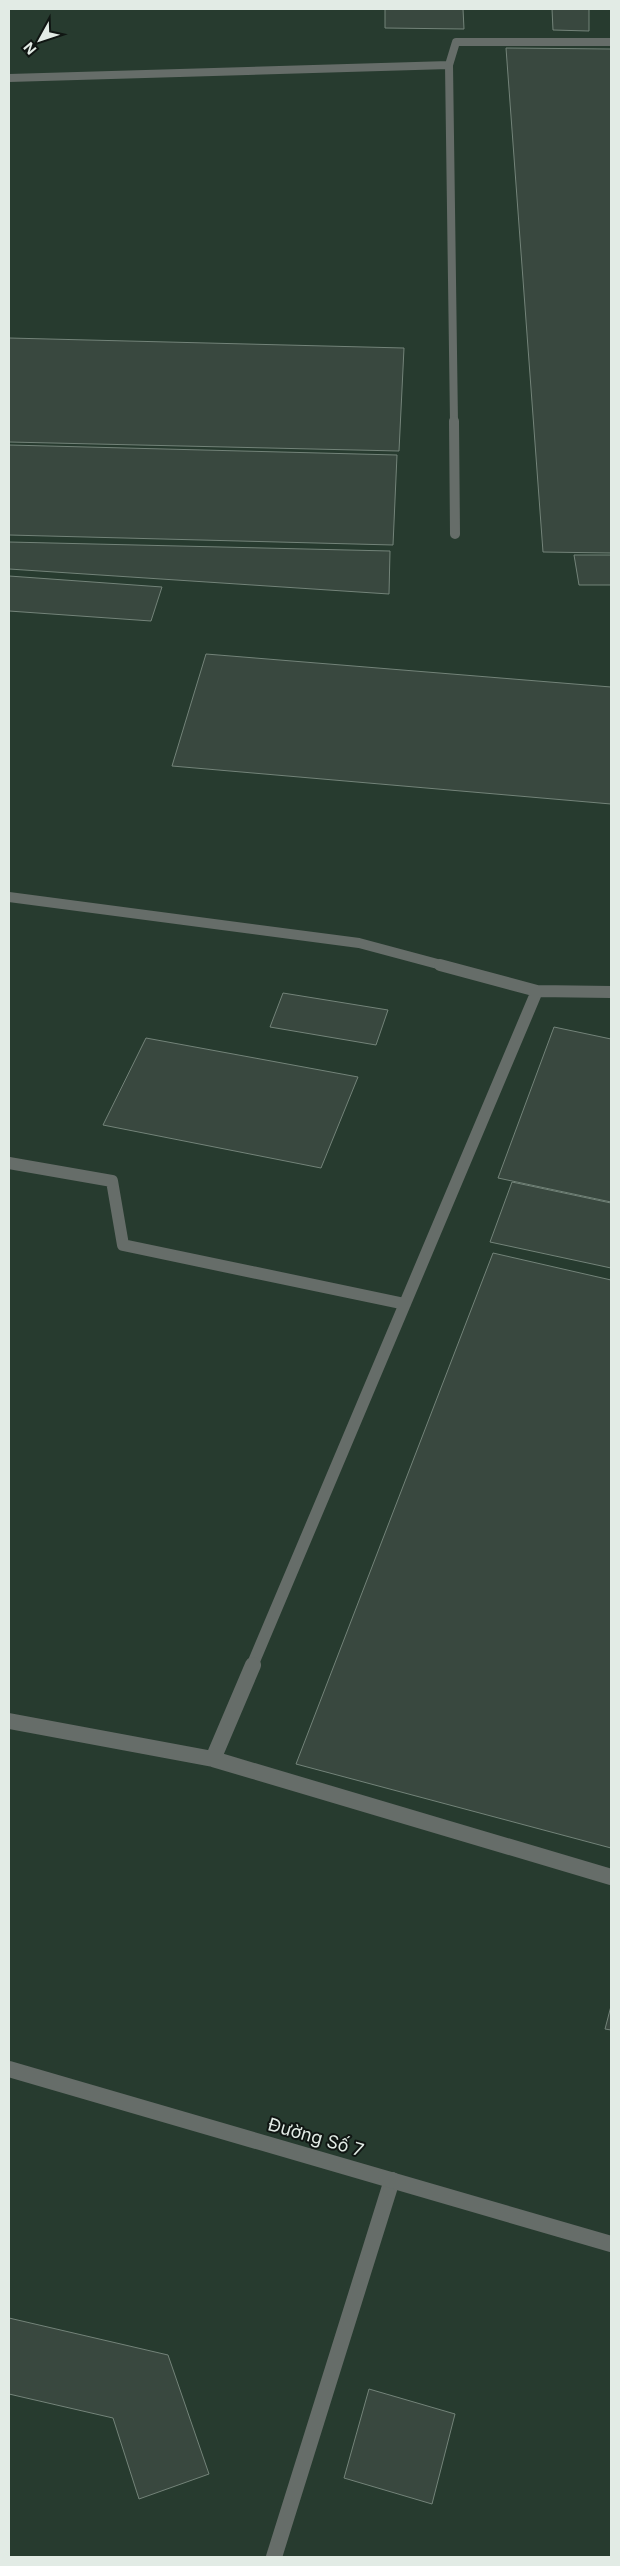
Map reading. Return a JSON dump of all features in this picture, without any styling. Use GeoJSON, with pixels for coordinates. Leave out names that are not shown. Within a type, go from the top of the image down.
{"type":"FeatureCollection","features":[{"type":"Feature","properties":{"kind":"street"},"geometry":{"type":"LineString","coordinates":[[454,534],[449,65],[456,42],[611,42]]}},
{"type":"Feature","properties":{"kind":"street"},"geometry":{"type":"LineString","coordinates":[[9,78],[449,65]]}},
{"type":"Feature","properties":{"kind":"street"},"geometry":{"type":"LineString","coordinates":[[9,897],[358,943],[536,991],[611,992]]}},
{"type":"Feature","properties":{"kind":"street"},"geometry":{"type":"LineString","coordinates":[[213,1759],[536,991]]}},
{"type":"Feature","properties":{"kind":"street"},"geometry":{"type":"LineString","coordinates":[[9,1163],[112,1181],[123,1245],[405,1304]]}},
{"type":"Feature","properties":{"kind":"street"},"geometry":{"type":"LineString","coordinates":[[9,1721],[213,1759],[611,1877]]}},
{"type":"Feature","properties":{"kind":"street","name":"Đường Số 7"},"geometry":{"type":"LineString","coordinates":[[9,2069],[611,2244]]}},
{"type":"Feature","properties":{"kind":"street"},"geometry":{"type":"LineString","coordinates":[[274,2557],[392,2180]]}},
{"type":"Feature","properties":{"kind":"shaded area"},"geometry":{"type":"Polygon","coordinates":[[[9,9],[611,9],[611,2557],[9,2557],[9,9]]]}},
{"type":"Feature","properties":{"kind":"building"},"geometry":{"type":"Polygon","coordinates":[[[385,9],[463,9],[464,29],[385,28],[385,9]]]}},
{"type":"Feature","properties":{"kind":"building"},"geometry":{"type":"Polygon","coordinates":[[[552,9],[589,9],[589,31],[553,30],[552,9]]]}},
{"type":"Feature","properties":{"kind":"building"},"geometry":{"type":"Polygon","coordinates":[[[506,48],[611,49],[611,553],[543,552],[506,48]]]}},
{"type":"Feature","properties":{"kind":"building"},"geometry":{"type":"Polygon","coordinates":[[[9,338],[404,348],[399,451],[9,442],[9,338]]]}},
{"type":"Feature","properties":{"kind":"building"},"geometry":{"type":"Polygon","coordinates":[[[9,445],[397,455],[393,545],[9,535],[9,445]]]}},
{"type":"Feature","properties":{"kind":"building"},"geometry":{"type":"Polygon","coordinates":[[[9,542],[390,551],[389,594],[9,569],[9,542]]]}},
{"type":"Feature","properties":{"kind":"building"},"geometry":{"type":"Polygon","coordinates":[[[574,555],[611,555],[611,585],[579,585],[574,555]]]}},
{"type":"Feature","properties":{"kind":"building"},"geometry":{"type":"Polygon","coordinates":[[[9,576],[162,587],[151,621],[9,611],[9,576]]]}},
{"type":"Feature","properties":{"kind":"building"},"geometry":{"type":"Polygon","coordinates":[[[206,654],[611,687],[611,804],[172,766],[206,654]]]}},
{"type":"Feature","properties":{"kind":"building"},"geometry":{"type":"Polygon","coordinates":[[[283,993],[388,1010],[376,1045],[270,1027],[283,993]]]}},
{"type":"Feature","properties":{"kind":"building"},"geometry":{"type":"Polygon","coordinates":[[[554,1027],[611,1039],[611,1202],[498,1178],[554,1027]]]}},
{"type":"Feature","properties":{"kind":"building"},"geometry":{"type":"Polygon","coordinates":[[[146,1038],[358,1077],[321,1168],[103,1125],[146,1038]]]}},
{"type":"Feature","properties":{"kind":"building"},"geometry":{"type":"Polygon","coordinates":[[[512,1182],[611,1203],[611,1268],[490,1242],[512,1182]]]}},
{"type":"Feature","properties":{"kind":"building"},"geometry":{"type":"Polygon","coordinates":[[[493,1253],[611,1280],[611,1848],[296,1764],[493,1253]]]}},
{"type":"Feature","properties":{"kind":"building"},"geometry":{"type":"Polygon","coordinates":[[[611,2006],[611,2030],[605,2029],[611,2006]]]}},
{"type":"Feature","properties":{"kind":"building"},"geometry":{"type":"Polygon","coordinates":[[[9,2318],[168,2355],[209,2474],[139,2499],[113,2418],[9,2394],[9,2318]]]}},
{"type":"Feature","properties":{"kind":"building"},"geometry":{"type":"Polygon","coordinates":[[[369,2389],[455,2414],[432,2504],[344,2478],[369,2389]]]}}]}
